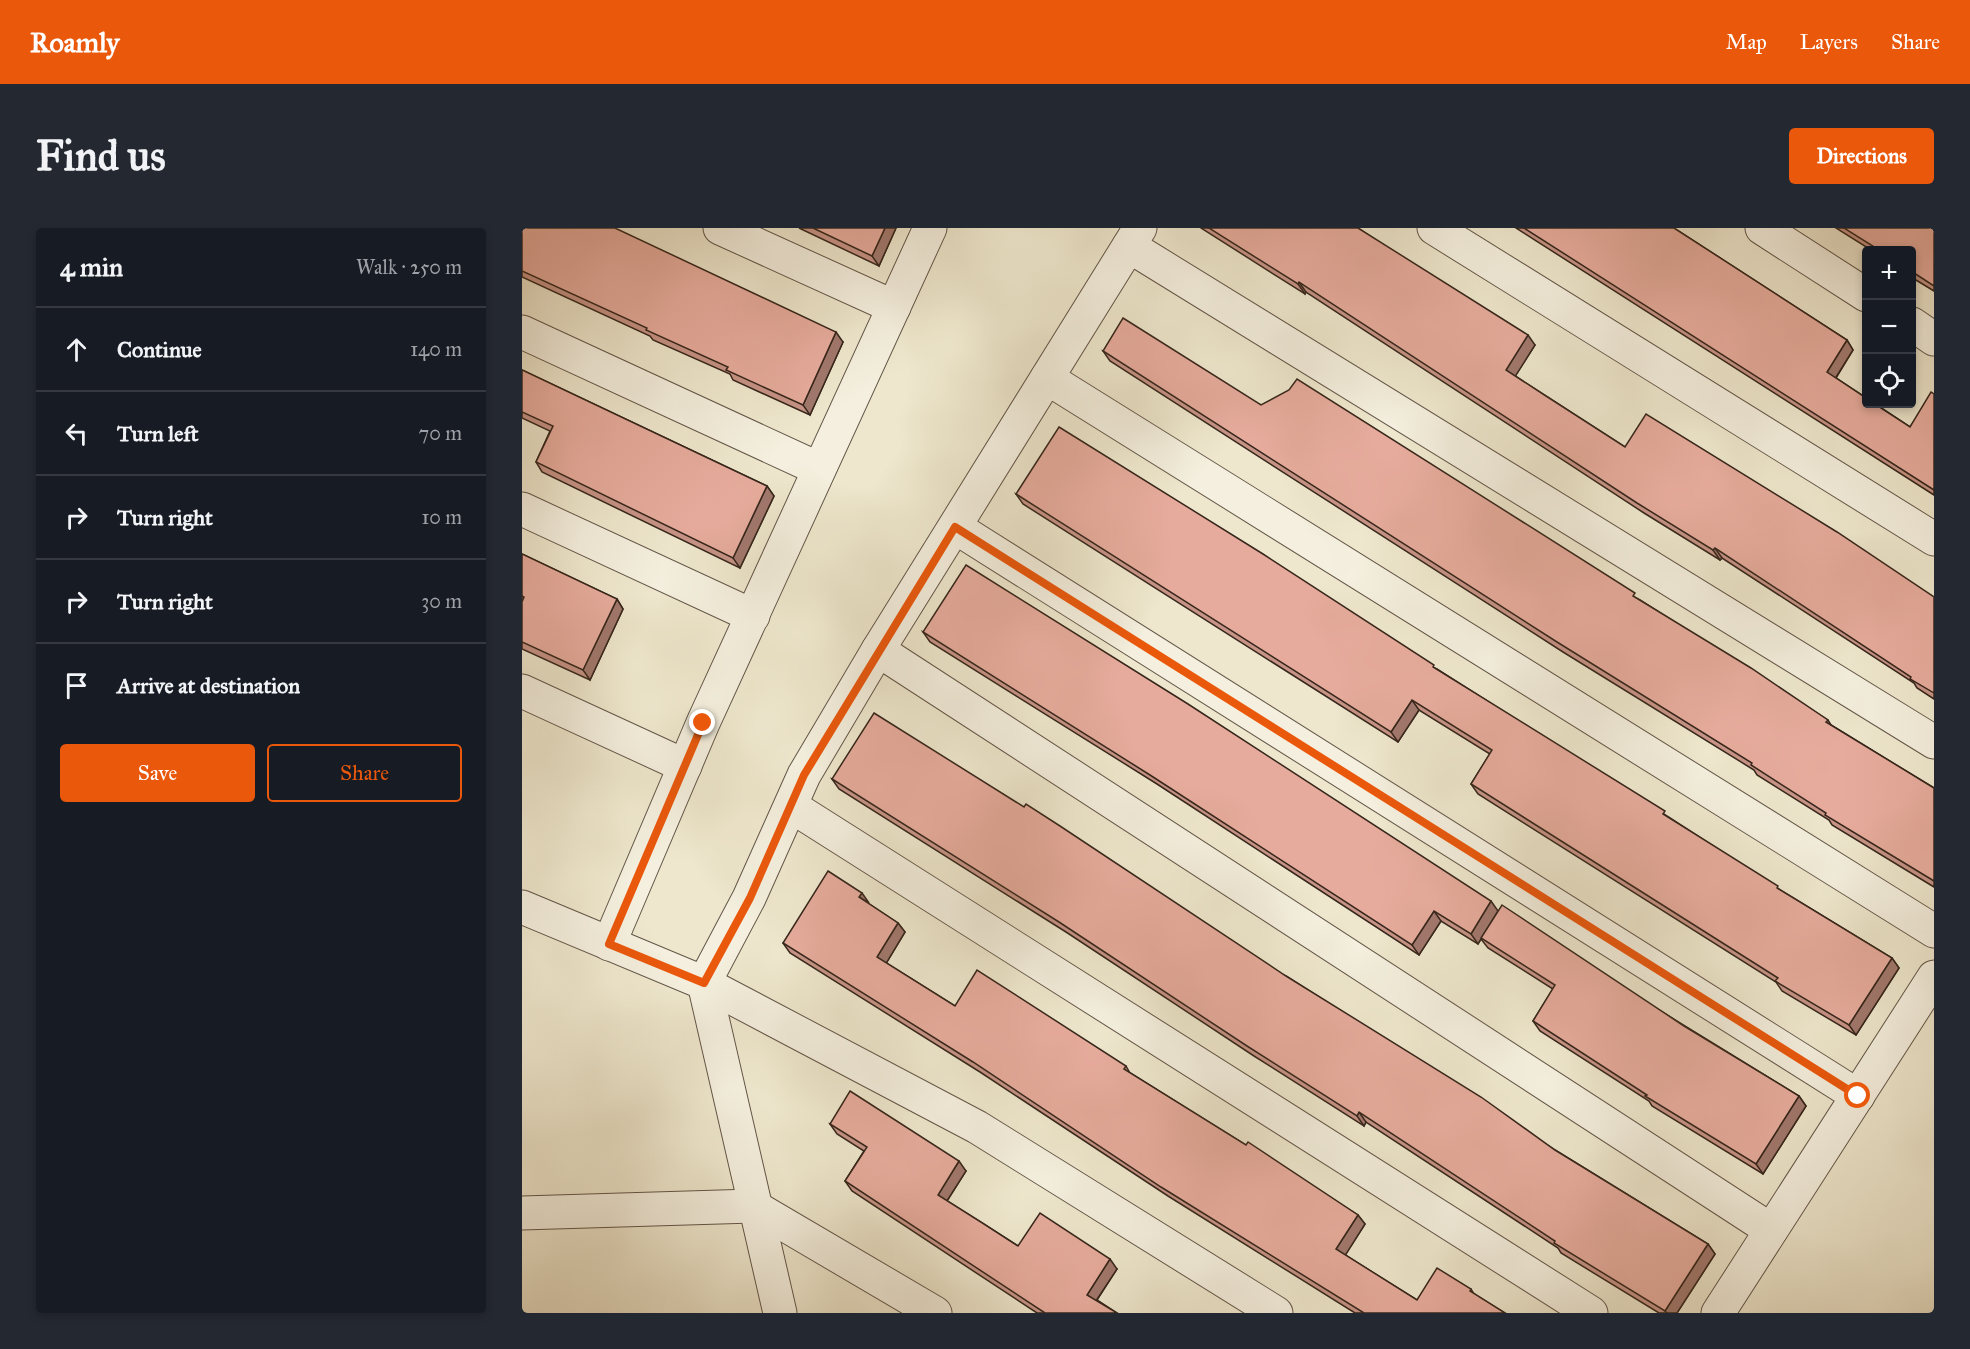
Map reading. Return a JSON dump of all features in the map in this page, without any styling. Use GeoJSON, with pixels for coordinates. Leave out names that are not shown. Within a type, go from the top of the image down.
{"type":"FeatureCollection","features":[{"type":"Feature","properties":{"kind":"street"},"geometry":{"type":"LineString","coordinates":[[720,228],[894,307]]}},
{"type":"Feature","properties":{"kind":"street"},"geometry":{"type":"LineString","coordinates":[[609,944],[685,766],[930,228]]}},
{"type":"Feature","properties":{"kind":"street"},"geometry":{"type":"LineString","coordinates":[[1434,228],[1934,539]]}},
{"type":"Feature","properties":{"kind":"street"},"geometry":{"type":"LineString","coordinates":[[1762,228],[1862,292]]}},
{"type":"Feature","properties":{"kind":"street"},"geometry":{"type":"LineString","coordinates":[[780,1313],[753,1206],[704,983],[750,898],[804,775],[878,650],[1135,237],[1934,742]]}},
{"type":"Feature","properties":{"kind":"street"},"geometry":{"type":"LineString","coordinates":[[1916,327],[1934,339]]}},
{"type":"Feature","properties":{"kind":"street"},"geometry":{"type":"LineString","coordinates":[[522,332],[819,469]]}},
{"type":"Feature","properties":{"kind":"street"},"geometry":{"type":"LineString","coordinates":[[1047,378],[1934,931]]}},
{"type":"Feature","properties":{"kind":"street"},"geometry":{"type":"LineString","coordinates":[[522,509],[753,616]]}},
{"type":"Feature","properties":{"kind":"street"},"geometry":{"type":"LineString","coordinates":[[955,527],[1858,1096]]}},
{"type":"Feature","properties":{"kind":"street"},"geometry":{"type":"LineString","coordinates":[[878,650],[1771,1230]]}},
{"type":"Feature","properties":{"kind":"street"},"geometry":{"type":"LineString","coordinates":[[522,691],[685,766]]}},
{"type":"Feature","properties":{"kind":"street"},"geometry":{"type":"LineString","coordinates":[[791,806],[1592,1313]]}},
{"type":"Feature","properties":{"kind":"street"},"geometry":{"type":"LineString","coordinates":[[522,907],[704,983],[977,1127],[1276,1313]]}},
{"type":"Feature","properties":{"kind":"street"},"geometry":{"type":"LineString","coordinates":[[1718,1313],[1934,977]]}},
{"type":"Feature","properties":{"kind":"street"},"geometry":{"type":"LineString","coordinates":[[522,1213],[753,1206],[935,1313]]}},
{"type":"Feature","properties":{"kind":"building"},"geometry":{"type":"Polygon","coordinates":[[[522,228],[615,228],[836,332],[803,405],[726,370],[728,367],[646,330],[647,328],[522,271],[522,228]]]}},
{"type":"Feature","properties":{"kind":"building"},"geometry":{"type":"Polygon","coordinates":[[[813,228],[885,228],[872,256],[813,228]]]}},
{"type":"Feature","properties":{"kind":"building"},"geometry":{"type":"Polygon","coordinates":[[[1209,228],[1358,228],[1528,335],[1506,370],[1625,447],[1646,414],[1837,532],[1934,597],[1934,693],[1715,548],[1713,550],[1637,503],[1299,282],[1298,284],[1209,228]]]}},
{"type":"Feature","properties":{"kind":"building"},"geometry":{"type":"Polygon","coordinates":[[[1524,228],[1674,228],[1847,340],[1827,372],[1862,395],[1862,408],[1881,408],[1910,427],[1931,392],[1934,394],[1934,490],[1524,228]]]}},
{"type":"Feature","properties":{"kind":"building"},"geometry":{"type":"Polygon","coordinates":[[[1844,228],[1934,228],[1934,286],[1916,274],[1916,246],[1873,246],[1844,228]]]}},
{"type":"Feature","properties":{"kind":"building"},"geometry":{"type":"Polygon","coordinates":[[[1123,318],[1261,405],[1289,390],[1297,379],[1635,593],[1633,596],[1751,668],[1828,720],[1826,722],[1934,788],[1934,881],[1825,815],[1826,813],[1751,765],[1752,763],[1557,642],[1103,351],[1123,318]]]}},
{"type":"Feature","properties":{"kind":"building"},"geometry":{"type":"Polygon","coordinates":[[[522,370],[767,486],[733,558],[536,462],[553,426],[522,412],[522,370]]]}},
{"type":"Feature","properties":{"kind":"building"},"geometry":{"type":"Polygon","coordinates":[[[1059,427],[1263,554],[1434,665],[1433,667],[1665,811],[1663,814],[1778,886],[1777,888],[1892,958],[1849,1025],[1775,981],[1778,978],[1471,784],[1492,750],[1412,700],[1391,732],[1016,494],[1059,427]]]}},
{"type":"Feature","properties":{"kind":"building"},"geometry":{"type":"Polygon","coordinates":[[[522,554],[617,599],[583,670],[522,642],[524,597],[522,596],[522,554]]]}},
{"type":"Feature","properties":{"kind":"building"},"geometry":{"type":"Polygon","coordinates":[[[966,565],[1188,704],[1491,901],[1471,934],[1434,911],[1412,945],[1150,775],[923,632],[966,565]]]}},
{"type":"Feature","properties":{"kind":"building"},"geometry":{"type":"Polygon","coordinates":[[[874,713],[1024,807],[1026,804],[1286,976],[1481,1097],[1555,1150],[1708,1244],[1665,1311],[1554,1243],[1555,1241],[1359,1112],[1357,1116],[1059,922],[832,779],[874,713]]]}},
{"type":"Feature","properties":{"kind":"building"},"geometry":{"type":"Polygon","coordinates":[[[828,871],[862,893],[859,897],[898,923],[877,957],[955,1006],[977,970],[1126,1066],[1124,1069],[1246,1145],[1248,1142],[1358,1215],[1336,1249],[1417,1300],[1437,1268],[1505,1313],[1364,1313],[1161,1187],[973,1062],[783,943],[828,871]]]}},
{"type":"Feature","properties":{"kind":"building"},"geometry":{"type":"Polygon","coordinates":[[[1502,905],[1684,1026],[1799,1096],[1756,1164],[1645,1096],[1647,1095],[1533,1021],[1555,985],[1481,938],[1502,905]]]}},
{"type":"Feature","properties":{"kind":"building"},"geometry":{"type":"Polygon","coordinates":[[[850,1091],[959,1161],[938,1195],[1018,1246],[1040,1213],[1110,1259],[1087,1295],[1117,1313],[1045,1313],[845,1181],[867,1147],[830,1124],[850,1091]]]}},
{"type":"Feature","properties":{"kind":"route"},"geometry":{"type":"LineString","coordinates":[[703,723],[609,944],[704,983],[750,898],[804,775],[878,650],[955,527],[1858,1096]]}}]}
